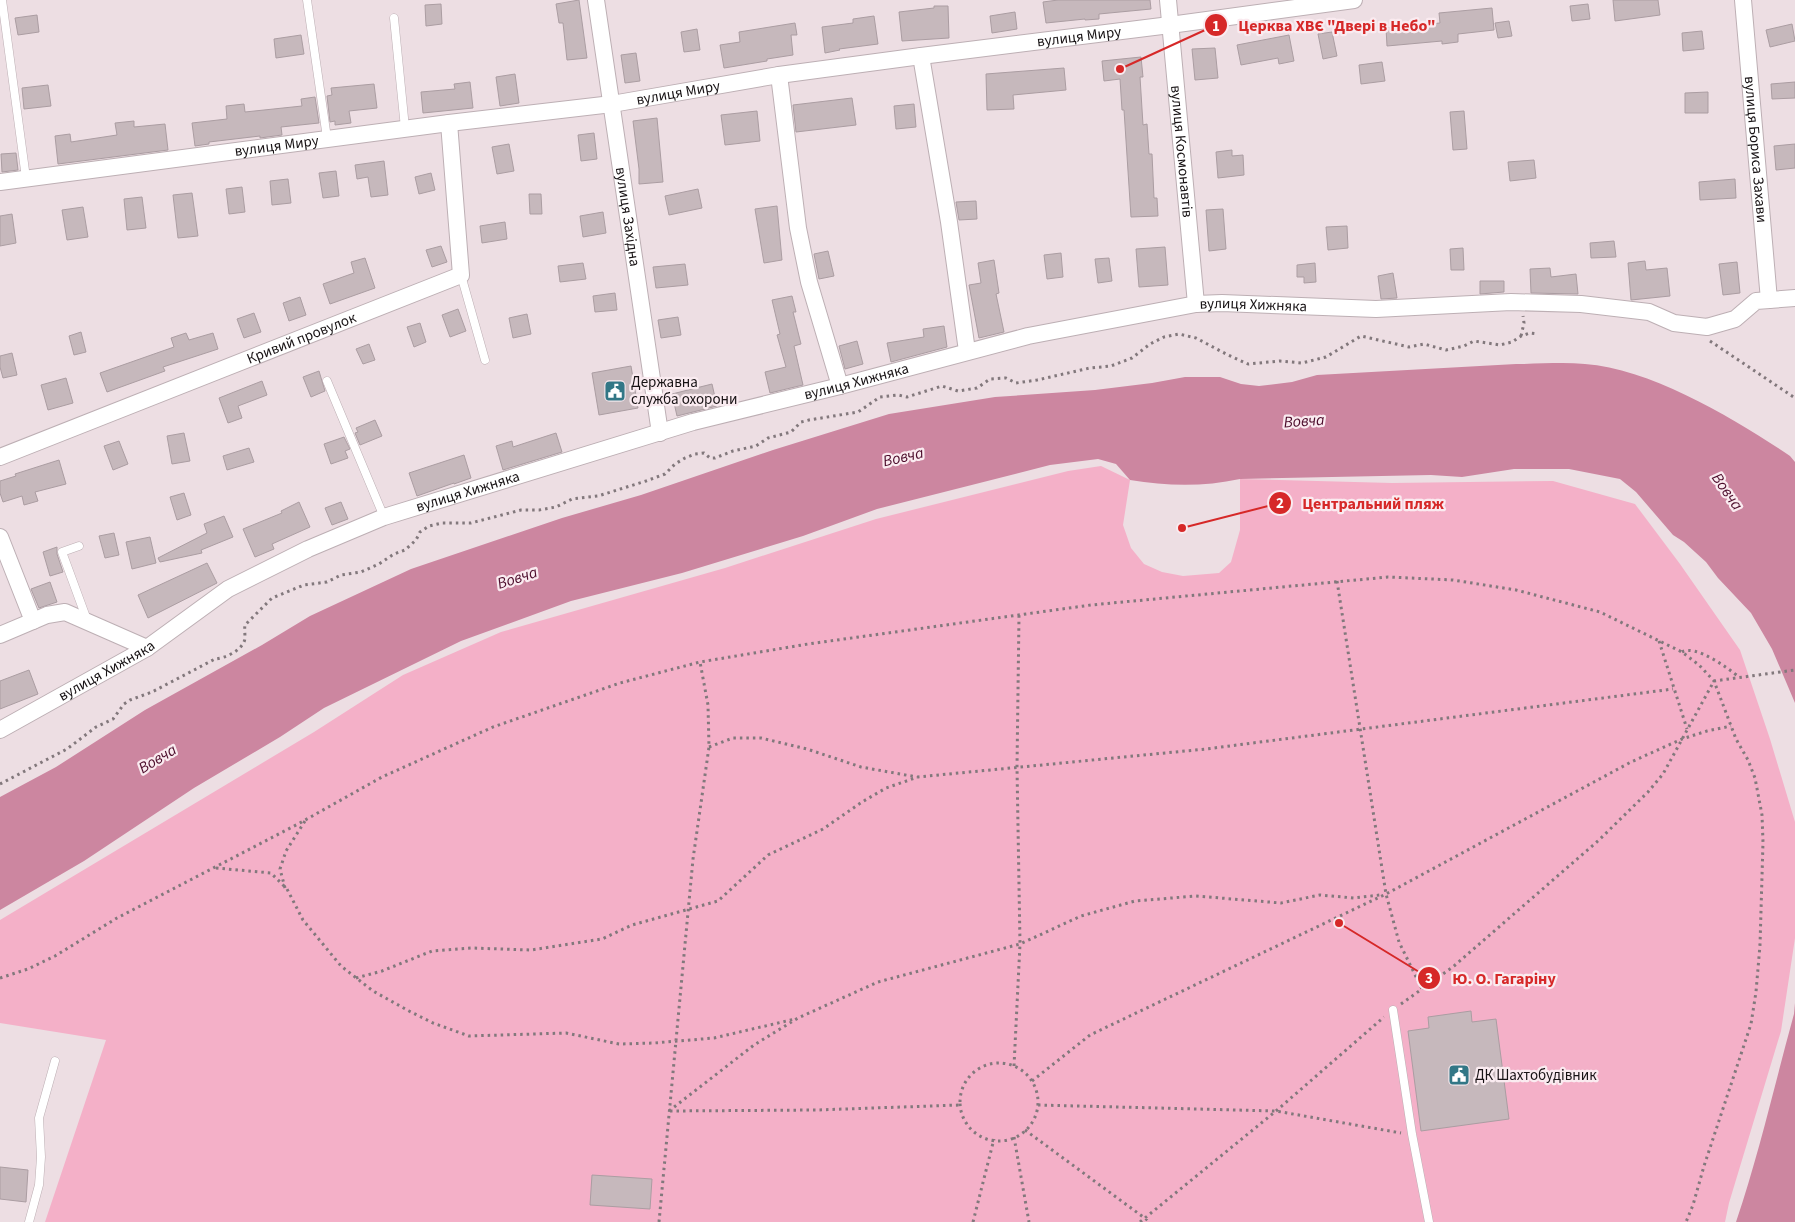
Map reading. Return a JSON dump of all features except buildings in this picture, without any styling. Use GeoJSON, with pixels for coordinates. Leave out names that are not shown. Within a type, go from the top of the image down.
{"type":"FeatureCollection","features":[{"type":"Feature","properties":{"kind":"street","name":"вулиця Західна"},"geometry":{"type":"LineString","coordinates":[[596,0],[660,433]]}},
{"type":"Feature","properties":{"kind":"street","name":"вулиця Космонавтів"},"geometry":{"type":"LineString","coordinates":[[1168,0],[1196,304]]}},
{"type":"Feature","properties":{"kind":"street","name":"вулиця Миру"},"geometry":{"type":"LineString","coordinates":[[0,182],[449,122],[612,104],[779,75],[1354,0]]}},
{"type":"Feature","properties":{"kind":"street","name":"вулиця Бориса Захави"},"geometry":{"type":"LineString","coordinates":[[1743,0],[1769,300]]}},
{"type":"Feature","properties":{"kind":"street"},"geometry":{"type":"LineString","coordinates":[[922,56],[967,351]]}},
{"type":"Feature","properties":{"kind":"street"},"geometry":{"type":"LineString","coordinates":[[779,75],[798,228],[809,282],[840,386]]}},
{"type":"Feature","properties":{"kind":"street"},"geometry":{"type":"LineString","coordinates":[[449,122],[461,275]]}},
{"type":"Feature","properties":{"kind":"street","name":"Кривий провулок"},"geometry":{"type":"LineString","coordinates":[[0,457],[461,275]]}},
{"type":"Feature","properties":{"kind":"street","name":"вулиця Хижняка"},"geometry":{"type":"LineString","coordinates":[[0,730],[147,648],[228,589],[308,549],[384,517],[693,422],[840,386],[1028,336],[1196,304],[1376,309],[1511,302],[1581,304],[1649,312],[1674,323],[1707,327],[1735,319],[1756,301],[1795,298]]}},
{"type":"Feature","properties":{"kind":"street"},"geometry":{"type":"LineString","coordinates":[[0,537],[33,621]]}},
{"type":"Feature","properties":{"kind":"street"},"geometry":{"type":"LineString","coordinates":[[0,635],[47,615],[65,612],[147,648]]}},
{"type":"Feature","properties":{"kind":"lane"},"geometry":{"type":"LineString","coordinates":[[2,0],[26,178]]}},
{"type":"Feature","properties":{"kind":"lane"},"geometry":{"type":"LineString","coordinates":[[307,0],[327,138]]}},
{"type":"Feature","properties":{"kind":"lane"},"geometry":{"type":"LineString","coordinates":[[394,18],[405,128]]}},
{"type":"Feature","properties":{"kind":"lane"},"geometry":{"type":"LineString","coordinates":[[461,275],[485,360]]}},
{"type":"Feature","properties":{"kind":"lane"},"geometry":{"type":"LineString","coordinates":[[327,381],[384,517]]}},
{"type":"Feature","properties":{"kind":"lane"},"geometry":{"type":"LineString","coordinates":[[79,546],[62,552],[88,623]]}},
{"type":"Feature","properties":{"kind":"lane"},"geometry":{"type":"LineString","coordinates":[[1392,1010],[1412,1134],[1429,1222]]}},
{"type":"Feature","properties":{"kind":"lane"},"geometry":{"type":"LineString","coordinates":[[29,1222],[40,1185],[40,1118],[54,1061]]}},
{"type":"Feature","properties":{"kind":"path"},"geometry":{"type":"LineString","coordinates":[[0,784],[67,749],[96,727],[113,719],[124,704],[130,700],[152,692],[215,659],[225,658],[230,655],[243,644],[245,625],[272,598],[304,585],[327,582],[342,575],[361,572],[379,564],[394,554],[405,550],[416,540],[420,532],[429,526],[442,523],[470,523],[521,510],[556,508],[572,499],[598,496],[665,474],[675,464],[695,454],[704,453],[710,458],[715,458],[733,451],[756,446],[768,438],[790,432],[801,422],[858,412],[880,397],[898,394],[907,397],[942,386],[958,391],[977,388],[990,379],[1006,378],[1016,383],[1090,368],[1111,366],[1132,358],[1150,344],[1164,337],[1179,334],[1196,338],[1248,364],[1280,361],[1302,363],[1326,357],[1361,336],[1409,347],[1424,344],[1446,350],[1464,346],[1474,341],[1500,345],[1512,342],[1530,333],[1538,334]]}},
{"type":"Feature","properties":{"kind":"path"},"geometry":{"type":"LineString","coordinates":[[1704,338],[1795,398]]}},
{"type":"Feature","properties":{"kind":"path"},"geometry":{"type":"LineString","coordinates":[[0,978],[28,969],[55,956],[117,918],[305,820],[382,777],[493,727],[620,683],[700,662],[808,644],[1091,605],[1388,578],[1453,580],[1516,590],[1600,612],[1682,652],[1699,665],[1714,681],[1731,726],[1755,778],[1762,815],[1760,945],[1756,992],[1751,1024],[1704,1166],[1694,1205],[1686,1222]]}},
{"type":"Feature","properties":{"kind":"path"},"geometry":{"type":"LineString","coordinates":[[1337,582],[1386,894],[1399,942],[1422,989]]}},
{"type":"Feature","properties":{"kind":"path"},"geometry":{"type":"LineString","coordinates":[[1014,1066],[1020,944],[1017,766],[1019,615]]}},
{"type":"Feature","properties":{"kind":"path"},"geometry":{"type":"LineString","coordinates":[[1658,641],[1687,729]]}},
{"type":"Feature","properties":{"kind":"path"},"geometry":{"type":"LineString","coordinates":[[1682,652],[1685,650],[1694,651],[1718,662],[1738,677]]}},
{"type":"Feature","properties":{"kind":"path"},"geometry":{"type":"LineString","coordinates":[[658,1222],[694,860],[709,747],[708,705],[700,662]]}},
{"type":"Feature","properties":{"kind":"path"},"geometry":{"type":"LineString","coordinates":[[1714,681],[1795,670]]}},
{"type":"Feature","properties":{"kind":"path"},"geometry":{"type":"LineString","coordinates":[[1140,1222],[1276,1111],[1392,1010],[1454,966],[1599,840],[1648,792],[1663,774],[1714,681]]}},
{"type":"Feature","properties":{"kind":"path"},"geometry":{"type":"LineString","coordinates":[[356,978],[382,971],[432,951],[471,948],[531,950],[602,939],[632,925],[718,901],[768,855],[822,829],[886,788],[918,777],[1206,749],[1673,689]]}},
{"type":"Feature","properties":{"kind":"path"},"geometry":{"type":"LineString","coordinates":[[1032,1081],[1090,1035],[1386,894],[1631,762],[1682,739],[1731,726]]}},
{"type":"Feature","properties":{"kind":"path"},"geometry":{"type":"LineString","coordinates":[[709,747],[733,738],[762,738],[807,749],[861,767],[918,777]]}},
{"type":"Feature","properties":{"kind":"path"},"geometry":{"type":"LineString","coordinates":[[285,888],[280,870],[286,851],[305,820]]}},
{"type":"Feature","properties":{"kind":"path"},"geometry":{"type":"LineString","coordinates":[[214,868],[271,873],[285,888],[303,920],[341,966],[373,991],[409,1011],[433,1024],[469,1036],[566,1033],[619,1044],[676,1041],[714,1038],[798,1018]]}},
{"type":"Feature","properties":{"kind":"path"},"geometry":{"type":"LineString","coordinates":[[669,1111],[754,1045],[798,1018],[878,982],[1020,944],[1081,916],[1135,900],[1196,896],[1281,903],[1320,895],[1354,898],[1386,894]]}},
{"type":"Feature","properties":{"kind":"path"},"geometry":{"type":"LineString","coordinates":[[1001,1063],[1014,1066],[1024,1072],[1032,1081],[1037,1093],[1038,1105],[1032,1123],[1014,1138],[1001,1140],[987,1138],[977,1134],[969,1126],[963,1116],[960,1105],[961,1092],[967,1080],[976,1070],[988,1064],[1001,1063]]}},
{"type":"Feature","properties":{"kind":"path"},"geometry":{"type":"LineString","coordinates":[[669,1111],[816,1110],[960,1105]]}},
{"type":"Feature","properties":{"kind":"path"},"geometry":{"type":"LineString","coordinates":[[1038,1105],[1276,1111],[1412,1134]]}},
{"type":"Feature","properties":{"kind":"path"},"geometry":{"type":"LineString","coordinates":[[1025,1130],[1150,1222]]}},
{"type":"Feature","properties":{"kind":"path"},"geometry":{"type":"LineString","coordinates":[[1014,1138],[1029,1222]]}},
{"type":"Feature","properties":{"kind":"path"},"geometry":{"type":"LineString","coordinates":[[973,1222],[994,1139]]}},
{"type":"Feature","properties":{"kind":"shaded area"},"geometry":{"type":"Polygon","coordinates":[[[1101,466],[1130,480],[1123,525],[1131,548],[1144,564],[1162,572],[1183,576],[1219,573],[1231,562],[1240,530],[1240,479],[1392,483],[1553,481],[1635,504],[1680,564],[1740,650],[1795,822],[1795,938],[1781,1031],[1729,1203],[1725,1222],[45,1222],[106,1040],[0,1023],[0,920],[314,732],[403,675],[501,632],[725,568],[876,519],[1068,471],[1101,466]]]}},
{"type":"Feature","properties":{"kind":"water","name":"Вовча"},"geometry":{"type":"Polygon","coordinates":[[[1516,364],[1585,364],[1638,375],[1692,398],[1719,412],[1790,456],[1795,462],[1795,703],[1772,649],[1751,613],[1718,578],[1706,562],[1684,542],[1673,535],[1636,492],[1620,479],[1569,469],[1514,469],[1462,477],[1431,475],[1240,479],[1199,484],[1158,484],[1130,480],[1116,464],[1098,459],[1050,465],[877,509],[803,536],[682,573],[571,601],[461,641],[324,708],[280,737],[194,788],[84,861],[0,910],[0,797],[56,767],[145,710],[310,616],[411,569],[562,518],[641,495],[773,450],[889,414],[995,397],[1095,390],[1185,377],[1220,377],[1241,384],[1259,386],[1292,382],[1317,375],[1516,364]]]}},
{"type":"Feature","properties":{"kind":"water"},"geometry":{"type":"Polygon","coordinates":[[[1795,1003],[1795,1222],[1736,1222],[1767,1118],[1794,1014],[1795,1003]]]}},
{"type":"Feature","properties":{"kind":"place","name":"Церква ХВЄ \"Двері в Небо\""},"geometry":{"type":"Point","coordinates":[1120,69]}},
{"type":"Feature","properties":{"kind":"place","name":"Державна служба охорони"},"geometry":{"type":"Point","coordinates":[615,391]}},
{"type":"Feature","properties":{"kind":"place","name":"Центральний пляж"},"geometry":{"type":"Point","coordinates":[1182,528]}},
{"type":"Feature","properties":{"kind":"place","name":"Ю. О. Гагаріну"},"geometry":{"type":"Point","coordinates":[1339,923]}},
{"type":"Feature","properties":{"kind":"place","name":"ДК Шахтобудівник"},"geometry":{"type":"Point","coordinates":[1459,1075]}}]}
